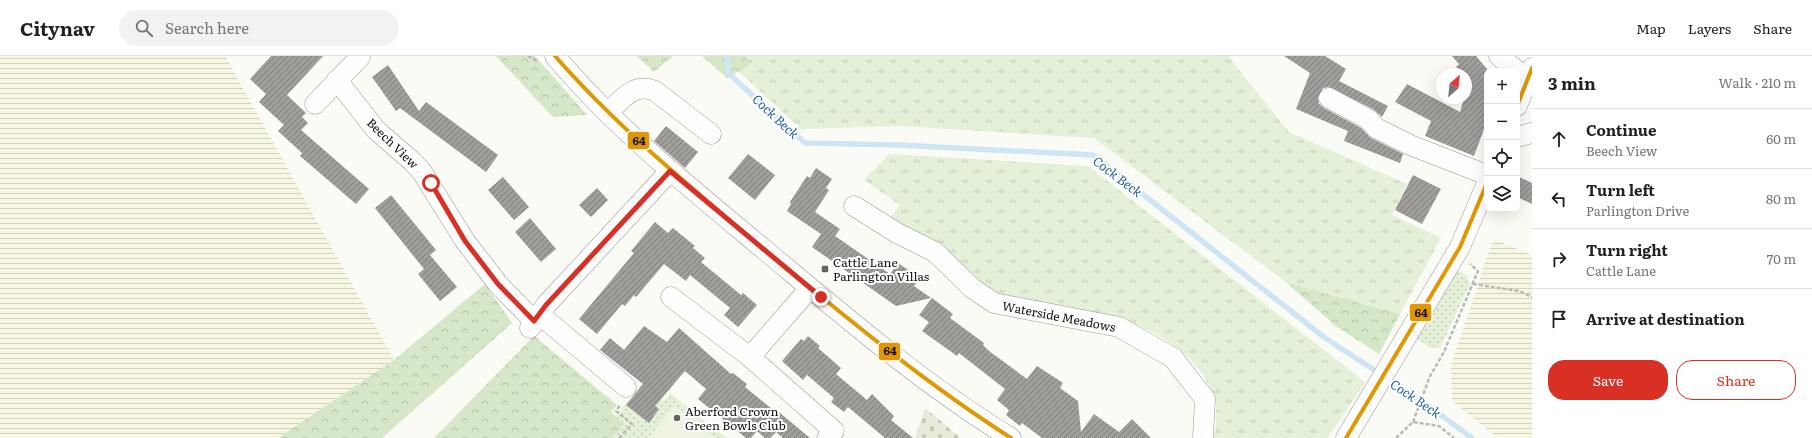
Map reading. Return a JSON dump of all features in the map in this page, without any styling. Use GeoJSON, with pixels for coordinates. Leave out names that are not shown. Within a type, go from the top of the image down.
{"type":"FeatureCollection","features":[{"type":"Feature","properties":{"kind":"street"},"geometry":{"type":"LineString","coordinates":[[555,56],[608,113],[670,171],[810,288],[966,410],[1011,438]]}},
{"type":"Feature","properties":{"kind":"street"},"geometry":{"type":"LineString","coordinates":[[1499,56],[1530,74],[1518,104]]}},
{"type":"Feature","properties":{"kind":"street"},"geometry":{"type":"LineString","coordinates":[[315,104],[360,57]]}},
{"type":"Feature","properties":{"kind":"street","name":"Beech View"},"geometry":{"type":"LineString","coordinates":[[337,80],[376,130],[413,162],[422,172],[465,241],[498,284],[534,321],[626,387]]}},
{"type":"Feature","properties":{"kind":"street"},"geometry":{"type":"LineString","coordinates":[[608,113],[635,89],[646,87],[655,91],[711,134]]}},
{"type":"Feature","properties":{"kind":"street"},"geometry":{"type":"LineString","coordinates":[[1329,98],[1368,119],[1376,128],[1410,145],[1484,174]]}},
{"type":"Feature","properties":{"kind":"street"},"geometry":{"type":"LineString","coordinates":[[1520,136],[1532,133]]}},
{"type":"Feature","properties":{"kind":"street"},"geometry":{"type":"LineString","coordinates":[[534,321],[670,171]]}},
{"type":"Feature","properties":{"kind":"street"},"geometry":{"type":"LineString","coordinates":[[1351,431],[1460,247],[1484,190]]}},
{"type":"Feature","properties":{"kind":"street","name":"Waterside Meadows"},"geometry":{"type":"LineString","coordinates":[[854,206],[897,233],[935,252],[972,288],[994,303],[1119,327],[1173,358],[1205,399],[1203,438]]}},
{"type":"Feature","properties":{"kind":"street"},"geometry":{"type":"LineString","coordinates":[[750,357],[810,288]]}},
{"type":"Feature","properties":{"kind":"street"},"geometry":{"type":"LineString","coordinates":[[671,297],[750,357],[834,431],[828,438]]}},
{"type":"Feature","properties":{"kind":"street"},"geometry":{"type":"LineString","coordinates":[[966,410],[988,438]]}},
{"type":"Feature","properties":{"kind":"path"},"geometry":{"type":"LineString","coordinates":[[1396,438],[1413,422],[1430,376],[1444,352],[1478,271],[1468,262],[1460,247]]}},
{"type":"Feature","properties":{"kind":"path"},"geometry":{"type":"LineString","coordinates":[[1473,284],[1519,291],[1532,297]]}},
{"type":"Feature","properties":{"kind":"path"},"geometry":{"type":"LineString","coordinates":[[619,438],[632,424],[616,411],[619,407],[626,387]]}},
{"type":"Feature","properties":{"kind":"path"},"geometry":{"type":"LineString","coordinates":[[1413,422],[1439,426],[1454,438]]}},
{"type":"Feature","properties":{"kind":"green space"},"geometry":{"type":"Polygon","coordinates":[[[0,56],[225,56],[394,360],[278,438],[0,438],[0,56]]]}},
{"type":"Feature","properties":{"kind":"green space"},"geometry":{"type":"Polygon","coordinates":[[[496,56],[535,56],[587,115],[553,117],[496,56]]]}},
{"type":"Feature","properties":{"kind":"green space"},"geometry":{"type":"Polygon","coordinates":[[[637,56],[673,56],[654,72],[637,56]]]}},
{"type":"Feature","properties":{"kind":"green space"},"geometry":{"type":"Polygon","coordinates":[[[702,56],[747,56],[748,66],[727,78],[702,56]]]}},
{"type":"Feature","properties":{"kind":"green space"},"geometry":{"type":"Polygon","coordinates":[[[747,56],[1228,56],[1289,132],[1407,184],[1392,215],[1441,238],[1400,314],[1287,283],[1094,138],[900,126],[801,129],[738,71],[748,66],[747,56]]]}},
{"type":"Feature","properties":{"kind":"green space"},"geometry":{"type":"Polygon","coordinates":[[[889,154],[1088,166],[1365,382],[1328,438],[1214,438],[1216,411],[1214,396],[1207,381],[1198,368],[1173,345],[1144,328],[1113,317],[1034,302],[988,289],[888,221],[900,205],[864,180],[889,154]]]}},
{"type":"Feature","properties":{"kind":"green space"},"geometry":{"type":"Polygon","coordinates":[[[1493,239],[1532,255],[1532,438],[1498,438],[1452,401],[1451,366],[1493,239]]]}},
{"type":"Feature","properties":{"kind":"green space"},"geometry":{"type":"Polygon","coordinates":[[[1458,270],[1466,275],[1470,284],[1440,348],[1431,348],[1417,339],[1458,270]]]}},
{"type":"Feature","properties":{"kind":"green space"},"geometry":{"type":"Polygon","coordinates":[[[1287,283],[1400,314],[1379,354],[1337,327],[1287,283]]]}},
{"type":"Feature","properties":{"kind":"green space"},"geometry":{"type":"Polygon","coordinates":[[[485,284],[512,323],[382,438],[278,438],[394,360],[485,284]]]}},
{"type":"Feature","properties":{"kind":"green space"},"geometry":{"type":"Polygon","coordinates":[[[534,336],[617,405],[611,412],[625,424],[612,438],[434,438],[534,336]]]}},
{"type":"Feature","properties":{"kind":"green space"},"geometry":{"type":"Polygon","coordinates":[[[643,384],[664,401],[670,393],[726,438],[612,438],[625,424],[615,416],[643,384]]]}},
{"type":"Feature","properties":{"kind":"green space","name":"Aberford Crown Green Bowls Club"},"geometry":{"type":"Polygon","coordinates":[[[675,405],[715,438],[648,438],[675,405]]]}},
{"type":"Feature","properties":{"kind":"green space"},"geometry":{"type":"Polygon","coordinates":[[[925,408],[961,438],[915,438],[925,408]]]}},
{"type":"Feature","properties":{"kind":"building"},"geometry":{"type":"Polygon","coordinates":[[[271,56],[323,56],[287,95],[306,113],[302,117],[308,123],[301,130],[369,189],[356,204],[300,156],[302,153],[278,131],[284,125],[259,102],[266,94],[250,79],[271,56]]]}},
{"type":"Feature","properties":{"kind":"building"},"geometry":{"type":"Polygon","coordinates":[[[1284,56],[1325,56],[1346,69],[1339,81],[1388,106],[1382,117],[1373,109],[1329,87],[1323,88],[1318,98],[1319,104],[1324,108],[1361,128],[1371,138],[1403,154],[1400,163],[1344,141],[1348,131],[1296,109],[1310,73],[1284,56]]]}},
{"type":"Feature","properties":{"kind":"building"},"geometry":{"type":"Polygon","coordinates":[[[1452,56],[1476,56],[1486,68],[1484,68],[1484,129],[1474,156],[1425,136],[1431,121],[1395,102],[1407,84],[1436,99],[1436,104],[1445,104],[1460,112],[1462,104],[1472,104],[1472,68],[1457,68],[1456,67],[1459,64],[1452,56]]]}},
{"type":"Feature","properties":{"kind":"building"},"geometry":{"type":"Polygon","coordinates":[[[388,65],[419,111],[426,102],[498,155],[486,172],[400,108],[396,111],[372,77],[388,65]]]}},
{"type":"Feature","properties":{"kind":"building"},"geometry":{"type":"Polygon","coordinates":[[[666,126],[698,152],[685,168],[654,141],[666,126]]]}},
{"type":"Feature","properties":{"kind":"building"},"geometry":{"type":"Polygon","coordinates":[[[748,154],[775,175],[755,200],[728,178],[748,154]]]}},
{"type":"Feature","properties":{"kind":"building"},"geometry":{"type":"Polygon","coordinates":[[[816,168],[832,179],[826,188],[829,190],[815,212],[840,229],[835,236],[890,274],[898,263],[920,278],[914,286],[931,298],[896,306],[812,247],[821,234],[787,211],[791,204],[790,202],[807,176],[810,178],[816,168]]]}},
{"type":"Feature","properties":{"kind":"building"},"geometry":{"type":"Polygon","coordinates":[[[1413,175],[1441,189],[1422,224],[1395,210],[1413,175]]]}},
{"type":"Feature","properties":{"kind":"building"},"geometry":{"type":"Polygon","coordinates":[[[503,177],[529,207],[514,220],[488,190],[503,177]]]}},
{"type":"Feature","properties":{"kind":"building"},"geometry":{"type":"Polygon","coordinates":[[[1520,177],[1532,183],[1532,204],[1520,198],[1520,177]]]}},
{"type":"Feature","properties":{"kind":"building"},"geometry":{"type":"Polygon","coordinates":[[[597,188],[608,200],[591,217],[579,205],[597,188]]]}},
{"type":"Feature","properties":{"kind":"building"},"geometry":{"type":"Polygon","coordinates":[[[391,195],[436,250],[430,255],[457,287],[440,301],[418,274],[424,269],[375,208],[391,195]]]}},
{"type":"Feature","properties":{"kind":"building"},"geometry":{"type":"Polygon","coordinates":[[[530,218],[556,249],[541,262],[515,232],[530,218]]]}},
{"type":"Feature","properties":{"kind":"building"},"geometry":{"type":"Polygon","coordinates":[[[655,222],[668,233],[673,228],[695,246],[693,248],[705,258],[701,262],[741,295],[743,293],[757,305],[738,327],[724,315],[730,308],[690,275],[686,281],[664,264],[636,297],[634,295],[625,306],[622,304],[597,334],[579,319],[634,253],[631,251],[655,222]]]}},
{"type":"Feature","properties":{"kind":"building"},"geometry":{"type":"Polygon","coordinates":[[[932,298],[953,314],[950,318],[984,343],[983,345],[989,351],[1027,379],[1037,366],[1063,383],[1060,388],[1078,401],[1081,432],[1094,414],[1119,432],[1132,419],[1151,438],[1042,438],[1022,423],[1020,426],[1006,415],[1009,410],[997,400],[1005,389],[959,353],[957,356],[922,331],[929,322],[919,315],[932,298]]]}},
{"type":"Feature","properties":{"kind":"building"},"geometry":{"type":"Polygon","coordinates":[[[644,326],[667,342],[679,328],[731,374],[733,373],[747,384],[745,387],[772,409],[774,408],[810,438],[783,438],[776,432],[770,438],[765,438],[757,431],[751,438],[746,438],[698,399],[706,389],[685,371],[655,406],[659,409],[649,423],[626,405],[643,384],[600,350],[610,338],[624,350],[644,326]]]}},
{"type":"Feature","properties":{"kind":"building"},"geometry":{"type":"Polygon","coordinates":[[[808,336],[820,346],[818,348],[841,368],[836,374],[867,400],[872,394],[894,416],[891,420],[913,438],[885,438],[848,407],[844,412],[831,402],[834,398],[807,375],[803,380],[782,361],[801,339],[804,341],[808,336]]]}},
{"type":"Feature","properties":{"kind":"waterway","name":"Cock Beck"},"geometry":{"type":"LineString","coordinates":[[727,56],[728,73],[805,143],[899,145],[1093,155],[1325,338],[1422,401],[1472,438]]}},
{"type":"Feature","properties":{"kind":"transit line","name":"64"},"geometry":{"type":"LineString","coordinates":[[555,56],[579,83],[631,134],[768,253],[857,326],[917,372],[979,417],[1011,438]]}},
{"type":"Feature","properties":{"kind":"transit line","name":"64"},"geometry":{"type":"LineString","coordinates":[[1518,104],[1532,68]]}},
{"type":"Feature","properties":{"kind":"transit line","name":"64"},"geometry":{"type":"LineString","coordinates":[[1346,438],[1460,247],[1484,190]]}},
{"type":"Feature","properties":{"kind":"place","name":"Cattle Lane Parlington Villas"},"geometry":{"type":"Point","coordinates":[825,269]}},
{"type":"Feature","properties":{"kind":"place","name":"Aberford Crown Green Bowls Club"},"geometry":{"type":"Point","coordinates":[677,418]}},
{"type":"Feature","properties":{"kind":"route"},"geometry":{"type":"LineString","coordinates":[[431,183],[465,241],[498,284],[534,321],[546,305],[670,171],[821,297]]}}]}
